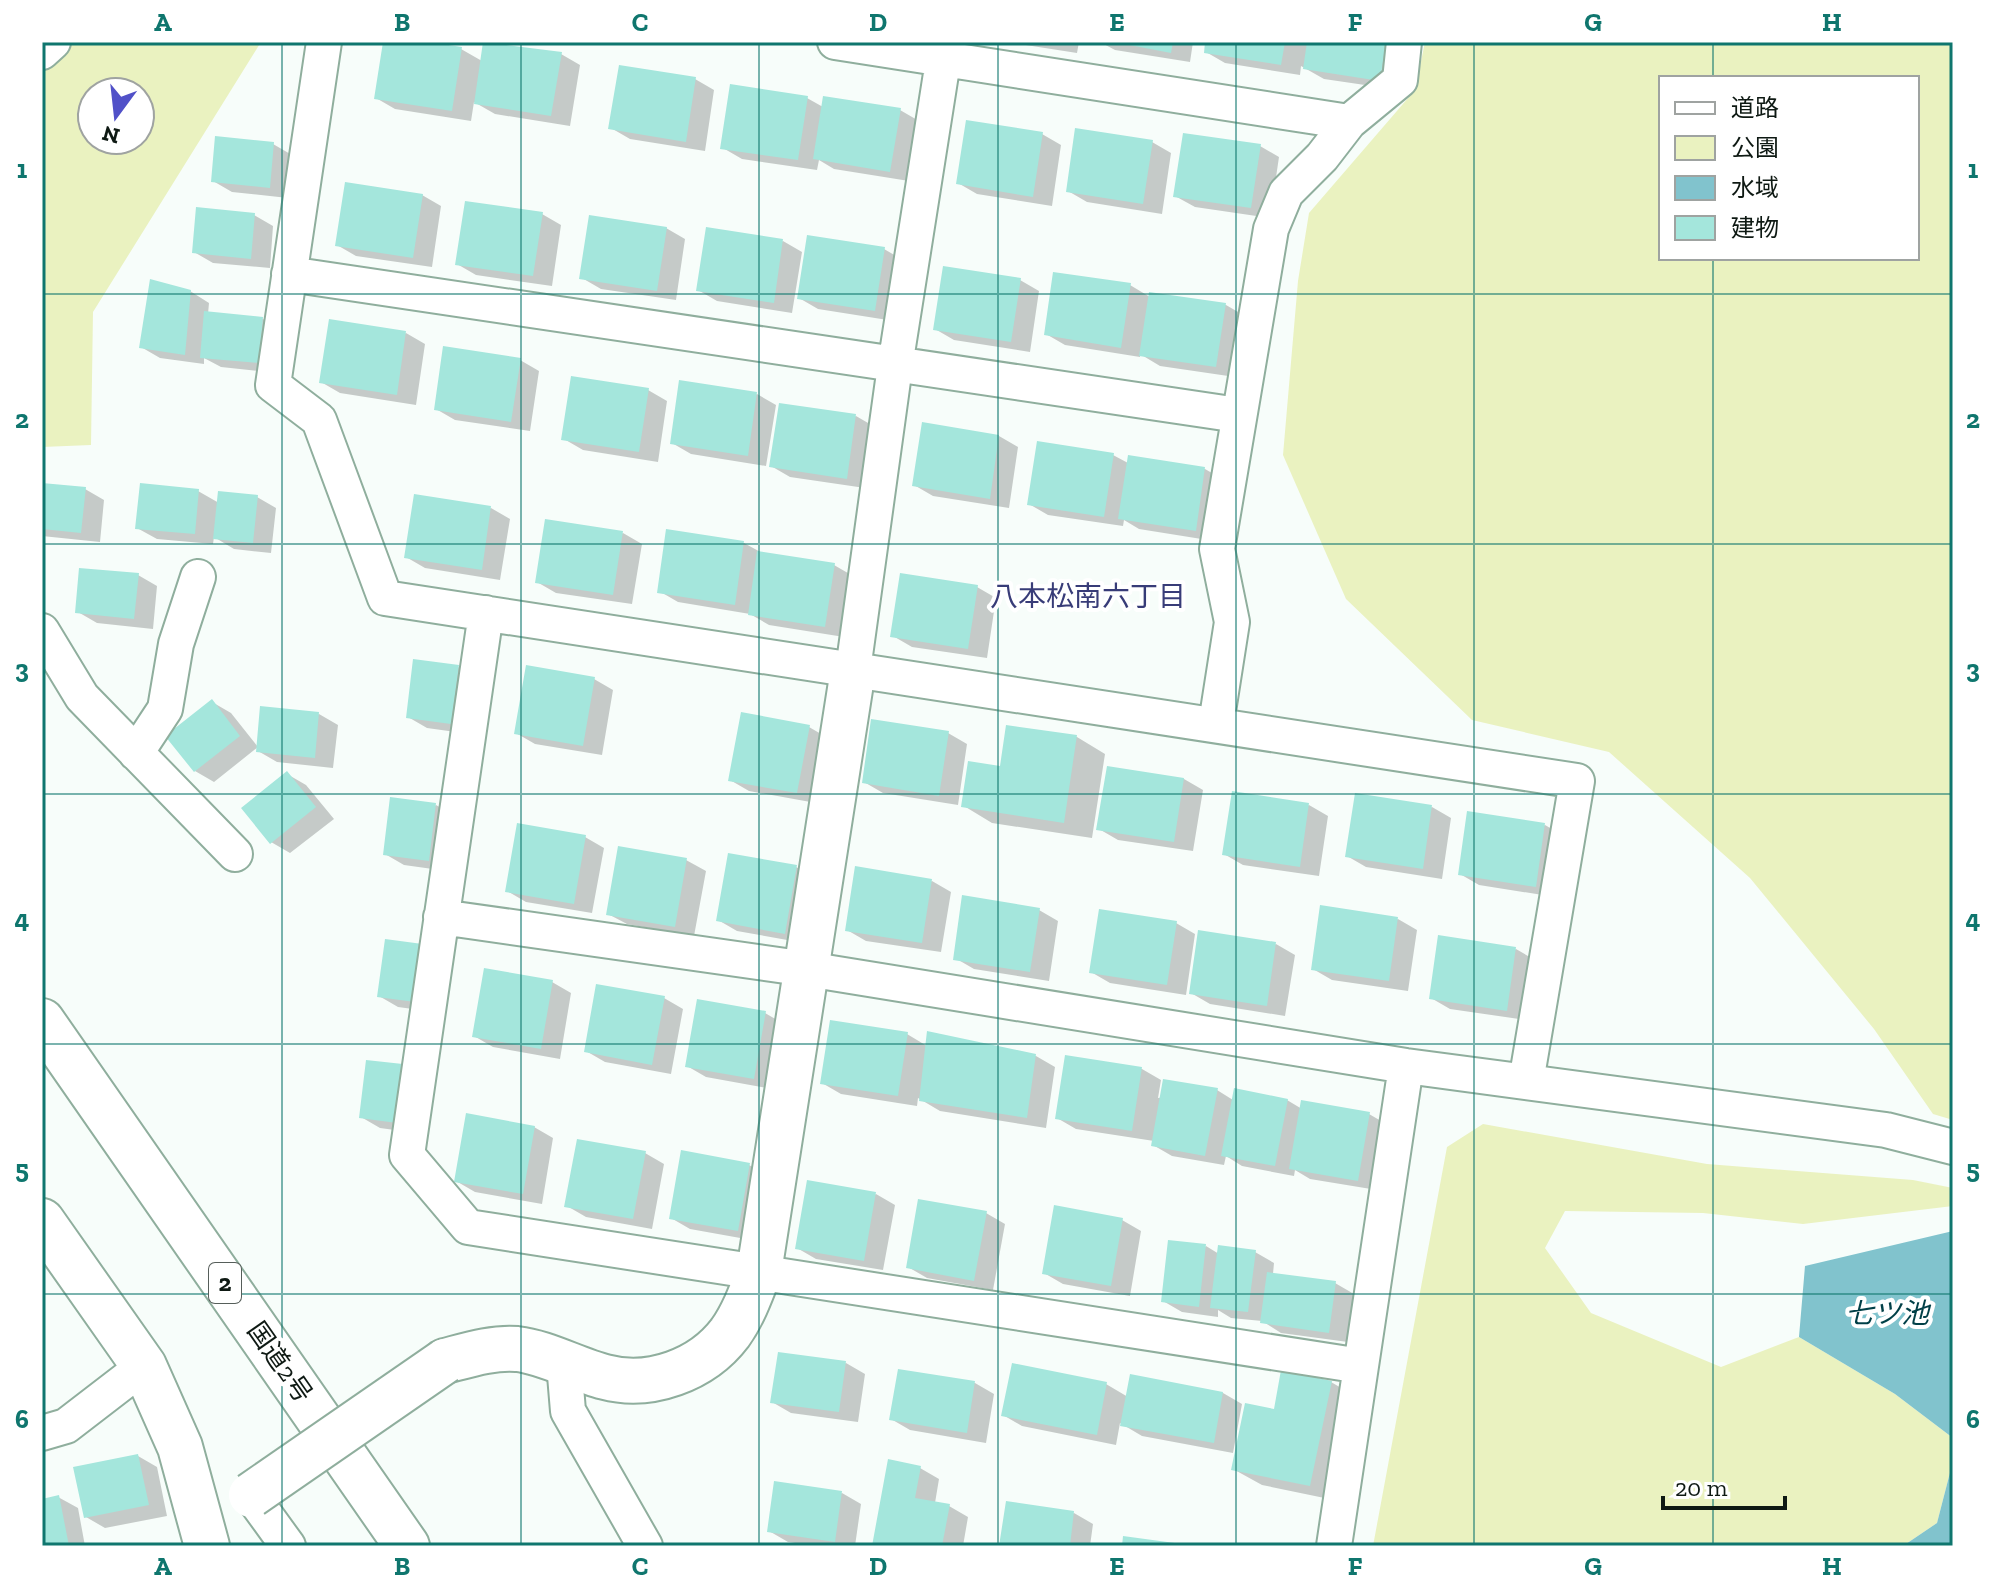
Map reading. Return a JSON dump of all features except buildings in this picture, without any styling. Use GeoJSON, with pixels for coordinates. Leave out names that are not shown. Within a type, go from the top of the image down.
{"type":"FeatureCollection","features":[{"type":"Feature","properties":{"kind":"main road"},"geometry":{"type":"LineString","coordinates":[[42,1221],[144,1366],[180,1447],[204,1535],[251,1495],[445,1361],[485,1351],[518,1349],[608,1378],[655,1380],[700,1362],[730,1333],[759,1272],[853,670]]}},
{"type":"Feature","properties":{"kind":"main road"},"geometry":{"type":"LineString","coordinates":[[42,1002],[101,1104]]}},
{"type":"Feature","properties":{"kind":"main road","name":"国道2号"},"geometry":{"type":"LineString","coordinates":[[42,1021],[407,1546]]}},
{"type":"Feature","properties":{"kind":"street"},"geometry":{"type":"LineString","coordinates":[[42,52],[53,42]]}},
{"type":"Feature","properties":{"kind":"street"},"geometry":{"type":"LineString","coordinates":[[324,42],[273,385],[319,420],[385,598],[1577,781],[1526,1082]]}},
{"type":"Feature","properties":{"kind":"street"},"geometry":{"type":"LineString","coordinates":[[835,42],[945,51],[1349,122]]}},
{"type":"Feature","properties":{"kind":"street"},"geometry":{"type":"LineString","coordinates":[[1216,724],[1232,622],[1217,549],[1271,229],[1286,193],[1322,157],[1349,122],[1400,80],[1404,42]]}},
{"type":"Feature","properties":{"kind":"street"},"geometry":{"type":"LineString","coordinates":[[853,670],[895,366],[945,51]]}},
{"type":"Feature","properties":{"kind":"street"},"geometry":{"type":"LineString","coordinates":[[289,274],[1238,415]]}},
{"type":"Feature","properties":{"kind":"street"},"geometry":{"type":"LineString","coordinates":[[136,753],[165,709],[176,644],[198,577]]}},
{"type":"Feature","properties":{"kind":"street"},"geometry":{"type":"LineString","coordinates":[[486,613],[407,1155],[468,1227],[1361,1366]]}},
{"type":"Feature","properties":{"kind":"street"},"geometry":{"type":"LineString","coordinates":[[42,631],[82,697],[235,854]]}},
{"type":"Feature","properties":{"kind":"street"},"geometry":{"type":"LineString","coordinates":[[441,917],[807,969],[1406,1066],[1886,1130],[1953,1147]]}},
{"type":"Feature","properties":{"kind":"street"},"geometry":{"type":"LineString","coordinates":[[1334,1546],[1406,1066]]}},
{"type":"Feature","properties":{"kind":"street"},"geometry":{"type":"LineString","coordinates":[[564,1363],[568,1411],[645,1546]]}},
{"type":"Feature","properties":{"kind":"street"},"geometry":{"type":"LineString","coordinates":[[42,1433],[66,1426],[144,1366]]}},
{"type":"Feature","properties":{"kind":"street"},"geometry":{"type":"LineString","coordinates":[[251,1495],[288,1546]]}},
{"type":"Feature","properties":{"kind":"green space"},"geometry":{"type":"Polygon","coordinates":[[[42,42],[261,42],[93,312],[91,445],[42,447],[42,42]]]}},
{"type":"Feature","properties":{"kind":"green space"},"geometry":{"type":"Polygon","coordinates":[[[1425,42],[1953,42],[1953,1120],[1933,1114],[1874,1029],[1750,878],[1609,752],[1472,720],[1346,599],[1283,455],[1298,281],[1309,213],[1415,90],[1425,42]]]}},
{"type":"Feature","properties":{"kind":"green space"},"geometry":{"type":"Polygon","coordinates":[[[1483,1124],[1707,1164],[1913,1180],[1953,1188],[1953,1206],[1803,1224],[1703,1213],[1565,1211],[1545,1248],[1591,1313],[1721,1367],[1799,1337],[1895,1394],[1953,1438],[1953,1461],[1937,1523],[1903,1546],[1373,1546],[1447,1147],[1483,1124]]]}},
{"type":"Feature","properties":{"kind":"water","name":"七ツ池"},"geometry":{"type":"Polygon","coordinates":[[[1953,1231],[1953,1438],[1895,1394],[1799,1337],[1805,1266],[1953,1231]]]}},
{"type":"Feature","properties":{"kind":"water"},"geometry":{"type":"Polygon","coordinates":[[[1953,1461],[1953,1546],[1903,1546],[1937,1523],[1953,1461]]]}},
{"type":"Feature","properties":{"kind":"district","name":"八本松南六丁目"},"geometry":{"type":"Point","coordinates":[1088,596]}}]}
